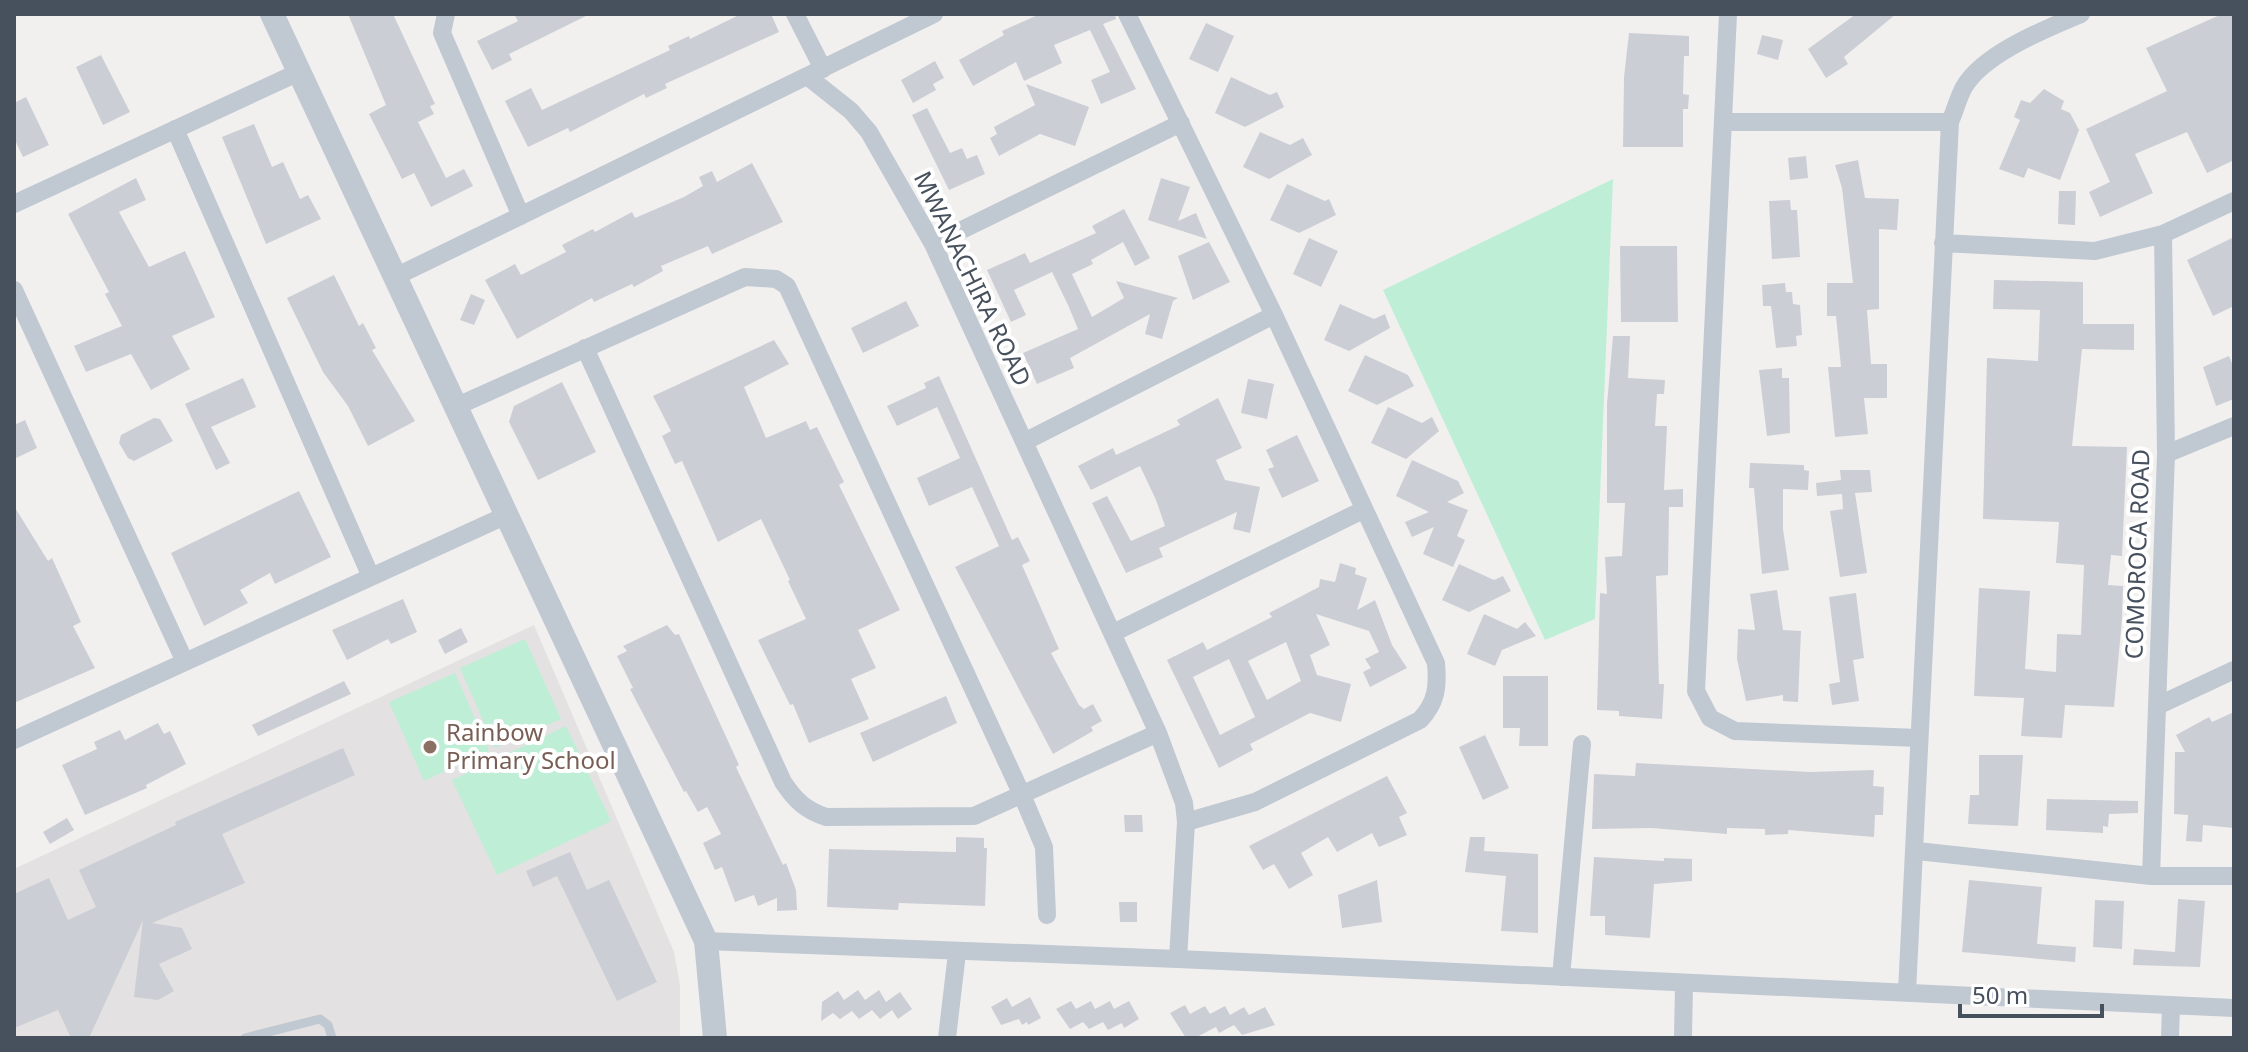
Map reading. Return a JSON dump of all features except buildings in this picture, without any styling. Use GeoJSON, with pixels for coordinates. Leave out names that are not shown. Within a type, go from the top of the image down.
{"type":"FeatureCollection","features":[{"type":"Feature","properties":{"kind":"street"},"geometry":{"type":"LineString","coordinates":[[272,14],[706,941],[715,1038]]}},
{"type":"Feature","properties":{"kind":"street"},"geometry":{"type":"LineString","coordinates":[[446,14],[442,33],[521,216]]}},
{"type":"Feature","properties":{"kind":"street"},"geometry":{"type":"LineString","coordinates":[[795,14],[815,72]]}},
{"type":"Feature","properties":{"kind":"street"},"geometry":{"type":"LineString","coordinates":[[395,277],[934,14]]}},
{"type":"Feature","properties":{"kind":"street"},"geometry":{"type":"LineString","coordinates":[[1127,14],[1274,315],[1436,663],[1438,685],[1432,707],[1420,720],[1255,802],[1186,822]]}},
{"type":"Feature","properties":{"kind":"street"},"geometry":{"type":"LineString","coordinates":[[1728,14],[1696,691],[1710,718],[1735,731],[1919,738]]}},
{"type":"Feature","properties":{"kind":"street"},"geometry":{"type":"LineString","coordinates":[[1907,992],[1917,851],[1919,738],[1950,122],[1965,85],[1990,61],[2037,33],[2081,14]]}},
{"type":"Feature","properties":{"kind":"street","name":"MWANACHIRA ROAD"},"geometry":{"type":"LineString","coordinates":[[815,72],[869,132],[933,244],[1158,733],[1184,803],[1186,822],[1178,959]]}},
{"type":"Feature","properties":{"kind":"street"},"geometry":{"type":"LineString","coordinates":[[14,204],[297,73]]}},
{"type":"Feature","properties":{"kind":"street"},"geometry":{"type":"LineString","coordinates":[[1724,122],[1950,122]]}},
{"type":"Feature","properties":{"kind":"street"},"geometry":{"type":"LineString","coordinates":[[933,244],[1181,123]]}},
{"type":"Feature","properties":{"kind":"street"},"geometry":{"type":"LineString","coordinates":[[175,129],[371,577]]}},
{"type":"Feature","properties":{"kind":"street"},"geometry":{"type":"LineString","coordinates":[[1943,243],[2083,252],[2163,234],[2234,201]]}},
{"type":"Feature","properties":{"kind":"street","name":"COMOROCA ROAD"},"geometry":{"type":"LineString","coordinates":[[2151,876],[2166,454],[2163,234]]}},
{"type":"Feature","properties":{"kind":"street"},"geometry":{"type":"LineString","coordinates":[[455,407],[745,277],[776,279],[787,286],[1044,847],[1047,915]]}},
{"type":"Feature","properties":{"kind":"street"},"geometry":{"type":"LineString","coordinates":[[14,290],[185,662]]}},
{"type":"Feature","properties":{"kind":"street"},"geometry":{"type":"LineString","coordinates":[[1024,442],[1274,315]]}},
{"type":"Feature","properties":{"kind":"street"},"geometry":{"type":"LineString","coordinates":[[585,348],[783,782],[794,799],[810,812],[826,817],[974,816],[1158,733]]}},
{"type":"Feature","properties":{"kind":"street"},"geometry":{"type":"LineString","coordinates":[[2166,454],[2234,426]]}},
{"type":"Feature","properties":{"kind":"street"},"geometry":{"type":"LineString","coordinates":[[1113,633],[1363,510]]}},
{"type":"Feature","properties":{"kind":"street"},"geometry":{"type":"LineString","coordinates":[[14,740],[507,515]]}},
{"type":"Feature","properties":{"kind":"street"},"geometry":{"type":"LineString","coordinates":[[2157,706],[2234,670]]}},
{"type":"Feature","properties":{"kind":"street"},"geometry":{"type":"LineString","coordinates":[[1561,977],[1582,744]]}},
{"type":"Feature","properties":{"kind":"street"},"geometry":{"type":"LineString","coordinates":[[1917,851],[2151,876],[2234,876]]}},
{"type":"Feature","properties":{"kind":"street"},"geometry":{"type":"LineString","coordinates":[[706,941],[957,953],[1178,959],[2234,1008]]}},
{"type":"Feature","properties":{"kind":"street"},"geometry":{"type":"LineString","coordinates":[[947,1038],[957,953]]}},
{"type":"Feature","properties":{"kind":"street"},"geometry":{"type":"LineString","coordinates":[[1683,1038],[1684,984]]}},
{"type":"Feature","properties":{"kind":"street"},"geometry":{"type":"LineString","coordinates":[[2170,1038],[2171,1005]]}},
{"type":"Feature","properties":{"kind":"lane"},"geometry":{"type":"LineString","coordinates":[[245,1038],[320,1019],[328,1025],[332,1038]]}},
{"type":"Feature","properties":{"kind":"lane"},"geometry":{"type":"LineString","coordinates":[[290,1038],[291,1027]]}},
{"type":"Feature","properties":{"kind":"shaded area","name":"Rainbow Primary School"},"geometry":{"type":"Polygon","coordinates":[[[534,625],[674,952],[680,985],[680,1038],[14,1038],[14,869],[534,625]]]}},
{"type":"Feature","properties":{"kind":"green space"},"geometry":{"type":"Polygon","coordinates":[[[1613,179],[1595,619],[1545,640],[1383,290],[1613,179]]]}},
{"type":"Feature","properties":{"kind":"green space"},"geometry":{"type":"Polygon","coordinates":[[[525,639],[561,719],[495,748],[460,668],[525,639]]]}},
{"type":"Feature","properties":{"kind":"green space"},"geometry":{"type":"Polygon","coordinates":[[[455,673],[489,751],[424,781],[389,702],[455,673]]]}},
{"type":"Feature","properties":{"kind":"green space"},"geometry":{"type":"Polygon","coordinates":[[[566,726],[611,821],[497,875],[452,780],[566,726]]]}},
{"type":"Feature","properties":{"kind":"place","name":"Rainbow Primary School"},"geometry":{"type":"Point","coordinates":[430,747]}}]}
